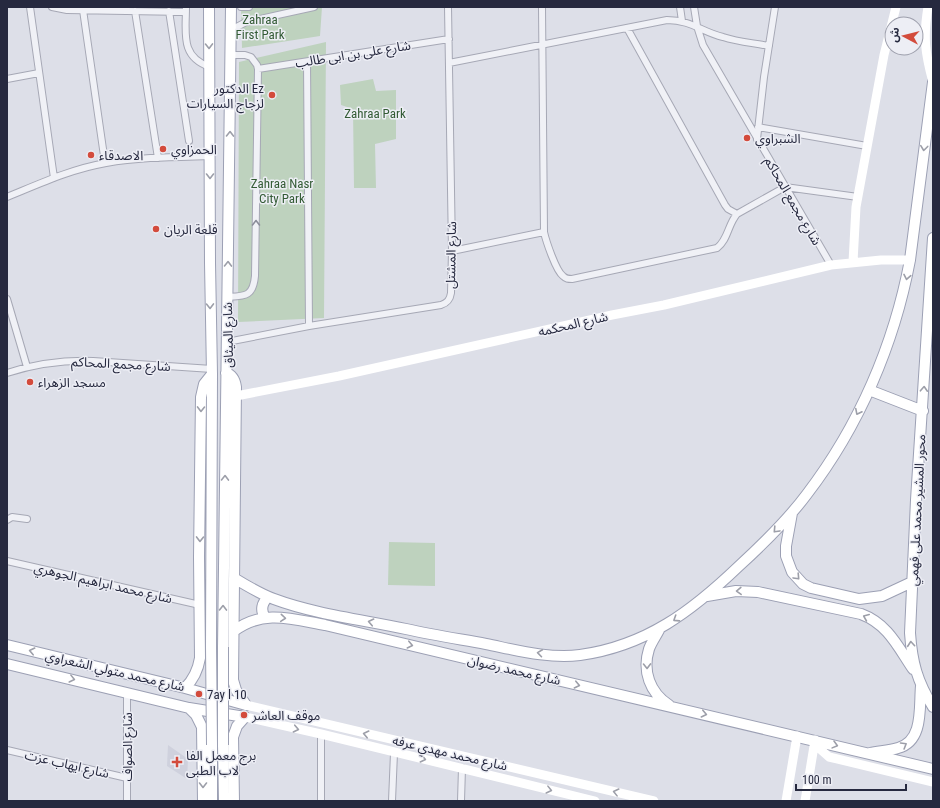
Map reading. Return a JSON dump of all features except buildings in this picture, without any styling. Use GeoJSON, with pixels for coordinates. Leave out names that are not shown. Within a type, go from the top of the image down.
{"type":"FeatureCollection","features":[{"type":"Feature","properties":{"kind":"main road","name":"شارع الميثاق"},"geometry":{"type":"LineString","coordinates":[[185,688],[194,677],[199,665],[201,397],[204,384],[212,372],[210,303],[209,7]]}},
{"type":"Feature","properties":{"kind":"main road","name":"شارع الميثاق"},"geometry":{"type":"LineString","coordinates":[[231,7],[226,373],[236,382],[234,685],[238,694],[246,705]]}},
{"type":"Feature","properties":{"kind":"main road"},"geometry":{"type":"LineString","coordinates":[[707,596],[768,539],[792,513],[827,467],[842,442],[880,366],[894,327],[905,287],[910,260],[933,82]]}},
{"type":"Feature","properties":{"kind":"main road","name":"محور المشير محمد على فهمي"},"geometry":{"type":"LineString","coordinates":[[933,242],[910,633],[912,654],[919,681],[933,706]]}},
{"type":"Feature","properties":{"kind":"main road"},"geometry":{"type":"LineString","coordinates":[[212,372],[212,801]]}},
{"type":"Feature","properties":{"kind":"main road"},"geometry":{"type":"LineString","coordinates":[[224,801],[223,647],[226,373]]}},
{"type":"Feature","properties":{"kind":"main road"},"geometry":{"type":"LineString","coordinates":[[868,390],[923,411]]}},
{"type":"Feature","properties":{"kind":"main road"},"geometry":{"type":"LineString","coordinates":[[792,513],[786,546],[786,556],[792,572],[803,584],[811,588],[859,599],[882,596],[912,582]]}},
{"type":"Feature","properties":{"kind":"main road","name":"شارع محمد رضوان"},"geometry":{"type":"LineString","coordinates":[[234,578],[268,597],[306,608],[438,636],[566,656],[592,653],[619,646],[659,630],[686,613],[707,596]]}},
{"type":"Feature","properties":{"kind":"main road"},"geometry":{"type":"LineString","coordinates":[[707,596],[736,591],[758,592],[861,614],[879,624],[888,633],[919,681],[918,726],[912,740],[905,745],[898,748],[867,754]]}},
{"type":"Feature","properties":{"kind":"main road"},"geometry":{"type":"LineString","coordinates":[[265,617],[262,607],[268,597]]}},
{"type":"Feature","properties":{"kind":"main road","name":"شارع محمد رضوان"},"geometry":{"type":"LineString","coordinates":[[234,631],[249,622],[265,617],[289,618],[325,625],[797,736]]}},
{"type":"Feature","properties":{"kind":"main road"},"geometry":{"type":"LineString","coordinates":[[659,630],[649,649],[646,660],[646,671],[649,682],[655,692],[662,701],[672,707]]}},
{"type":"Feature","properties":{"kind":"main road","name":"شارع محمد متولي الشعراوي"},"geometry":{"type":"LineString","coordinates":[[7,645],[185,688],[246,705]]}},
{"type":"Feature","properties":{"kind":"main road"},"geometry":{"type":"LineString","coordinates":[[199,665],[205,668],[217,670],[228,667],[233,663]]}},
{"type":"Feature","properties":{"kind":"main road","name":"شارع محمد متولي الشعراوي"},"geometry":{"type":"LineString","coordinates":[[7,664],[189,708],[245,718]]}},
{"type":"Feature","properties":{"kind":"main road"},"geometry":{"type":"LineString","coordinates":[[88,683],[93,681],[97,674],[92,666]]}},
{"type":"Feature","properties":{"kind":"main road"},"geometry":{"type":"LineString","coordinates":[[111,689],[106,684],[106,677],[114,671]]}},
{"type":"Feature","properties":{"kind":"main road"},"geometry":{"type":"LineString","coordinates":[[189,708],[199,718],[202,727],[203,801]]}},
{"type":"Feature","properties":{"kind":"main road"},"geometry":{"type":"LineString","coordinates":[[234,801],[232,741],[235,730],[245,718]]}},
{"type":"Feature","properties":{"kind":"main road"},"geometry":{"type":"LineString","coordinates":[[203,737],[209,733],[217,732],[227,735],[232,741]]}},
{"type":"Feature","properties":{"kind":"main road"},"geometry":{"type":"LineString","coordinates":[[797,736],[933,769]]}},
{"type":"Feature","properties":{"kind":"street"},"geometry":{"type":"LineString","coordinates":[[30,7],[54,178]]}},
{"type":"Feature","properties":{"kind":"street"},"geometry":{"type":"LineString","coordinates":[[52,7],[67,10],[168,12],[186,9],[188,48],[192,57],[200,64],[210,67]]}},
{"type":"Feature","properties":{"kind":"street"},"geometry":{"type":"LineString","coordinates":[[241,7],[249,7]]}},
{"type":"Feature","properties":{"kind":"street"},"geometry":{"type":"LineString","coordinates":[[231,30],[246,22],[314,7]]}},
{"type":"Feature","properties":{"kind":"street","name":"شارع المشتل"},"geometry":{"type":"LineString","coordinates":[[227,342],[310,326],[441,305],[450,299],[452,251],[448,7]]}},
{"type":"Feature","properties":{"kind":"street"},"geometry":{"type":"LineString","coordinates":[[542,7],[544,232],[559,272],[565,278],[572,279],[718,248],[722,244],[733,218],[737,214],[785,187],[858,197]]}},
{"type":"Feature","properties":{"kind":"street"},"geometry":{"type":"LineString","coordinates":[[680,7],[682,21]]}},
{"type":"Feature","properties":{"kind":"street","name":"شارع مجمع المحاكم"},"geometry":{"type":"LineString","coordinates":[[694,7],[697,26],[703,45],[831,265]]}},
{"type":"Feature","properties":{"kind":"street"},"geometry":{"type":"LineString","coordinates":[[757,139],[764,76],[776,7]]}},
{"type":"Feature","properties":{"kind":"street"},"geometry":{"type":"LineString","coordinates":[[853,262],[855,217],[858,197],[884,55],[896,7]]}},
{"type":"Feature","properties":{"kind":"street"},"geometry":{"type":"LineString","coordinates":[[928,7],[925,24],[924,46],[933,82]]}},
{"type":"Feature","properties":{"kind":"street"},"geometry":{"type":"LineString","coordinates":[[83,10],[105,163]]}},
{"type":"Feature","properties":{"kind":"street"},"geometry":{"type":"LineString","coordinates":[[135,11],[158,158]]}},
{"type":"Feature","properties":{"kind":"street"},"geometry":{"type":"LineString","coordinates":[[168,12],[189,141]]}},
{"type":"Feature","properties":{"kind":"street"},"geometry":{"type":"LineString","coordinates":[[449,63],[667,20],[682,21],[723,38],[770,46]]}},
{"type":"Feature","properties":{"kind":"street"},"geometry":{"type":"LineString","coordinates":[[627,28],[725,205],[732,212],[737,214]]}},
{"type":"Feature","properties":{"kind":"street","name":"شارع على بن ابى طالب"},"geometry":{"type":"LineString","coordinates":[[258,69],[449,38]]}},
{"type":"Feature","properties":{"kind":"street"},"geometry":{"type":"LineString","coordinates":[[227,297],[246,296],[252,291],[255,284],[258,69],[252,57],[231,55]]}},
{"type":"Feature","properties":{"kind":"street"},"geometry":{"type":"LineString","coordinates":[[307,62],[310,326]]}},
{"type":"Feature","properties":{"kind":"street"},"geometry":{"type":"LineString","coordinates":[[7,79],[39,74]]}},
{"type":"Feature","properties":{"kind":"street"},"geometry":{"type":"LineString","coordinates":[[758,127],[867,146]]}},
{"type":"Feature","properties":{"kind":"street"},"geometry":{"type":"LineString","coordinates":[[7,197],[54,178],[105,163],[123,160],[210,156]]}},
{"type":"Feature","properties":{"kind":"street"},"geometry":{"type":"LineString","coordinates":[[452,251],[544,232]]}},
{"type":"Feature","properties":{"kind":"street","name":"شارع المحكمه"},"geometry":{"type":"LineString","coordinates":[[236,396],[339,376],[612,315],[677,302],[831,265],[882,260],[910,260]]}},
{"type":"Feature","properties":{"kind":"street"},"geometry":{"type":"LineString","coordinates":[[7,299],[27,367]]}},
{"type":"Feature","properties":{"kind":"street","name":"شارع مجمع المحاكم"},"geometry":{"type":"LineString","coordinates":[[7,373],[27,367],[74,361],[94,361],[212,372]]}},
{"type":"Feature","properties":{"kind":"street"},"geometry":{"type":"LineString","coordinates":[[7,520],[12,517],[27,519]]}},
{"type":"Feature","properties":{"kind":"street","name":"شارع محمد ابراهيم الجوهري"},"geometry":{"type":"LineString","coordinates":[[7,561],[200,606]]}},
{"type":"Feature","properties":{"kind":"street","name":"شارع الصواف"},"geometry":{"type":"LineString","coordinates":[[127,692],[127,801]]}},
{"type":"Feature","properties":{"kind":"street","name":"شارع محمد مهدي عرفه"},"geometry":{"type":"LineString","coordinates":[[246,705],[654,801]]}},
{"type":"Feature","properties":{"kind":"street","name":"شارع محمد مهدي عرفه"},"geometry":{"type":"LineString","coordinates":[[245,718],[321,734],[394,753],[462,768],[568,798],[595,801]]}},
{"type":"Feature","properties":{"kind":"street"},"geometry":{"type":"LineString","coordinates":[[321,734],[321,801]]}},
{"type":"Feature","properties":{"kind":"street"},"geometry":{"type":"LineString","coordinates":[[786,801],[797,736]]}},
{"type":"Feature","properties":{"kind":"street"},"geometry":{"type":"LineString","coordinates":[[816,740],[820,749],[829,757],[933,782]]}},
{"type":"Feature","properties":{"kind":"street"},"geometry":{"type":"LineString","coordinates":[[805,801],[816,740]]}},
{"type":"Feature","properties":{"kind":"street","name":"شارع ايهاب عزت"},"geometry":{"type":"LineString","coordinates":[[7,750],[127,778]]}},
{"type":"Feature","properties":{"kind":"street"},"geometry":{"type":"LineString","coordinates":[[392,801],[394,753]]}},
{"type":"Feature","properties":{"kind":"street"},"geometry":{"type":"LineString","coordinates":[[461,801],[462,768]]}},
{"type":"Feature","properties":{"kind":"shaded area","name":"برج معمل الفا لاب الطبى"},"geometry":{"type":"Polygon","coordinates":[[[168,745],[188,759],[187,779],[167,766],[168,745]]]}},
{"type":"Feature","properties":{"kind":"green space","name":"Zahraa First Park"},"geometry":{"type":"Polygon","coordinates":[[[241,7],[322,7],[320,36],[242,48],[241,7]]]}},
{"type":"Feature","properties":{"kind":"green space","name":"Zahraa Nasr City Park"},"geometry":{"type":"Polygon","coordinates":[[[326,42],[324,318],[238,322],[239,62],[326,42]]]}},
{"type":"Feature","properties":{"kind":"green space","name":"Zahraa Park"},"geometry":{"type":"Polygon","coordinates":[[[373,79],[376,91],[396,90],[396,139],[375,144],[376,188],[354,188],[353,109],[341,105],[340,85],[373,79]]]}},
{"type":"Feature","properties":{"kind":"green space"},"geometry":{"type":"Polygon","coordinates":[[[389,542],[435,543],[435,586],[388,585],[389,542]]]}},
{"type":"Feature","properties":{"kind":"place","name":"الدكتور Ez لزجاج السيارات"},"geometry":{"type":"Point","coordinates":[272,95]}},
{"type":"Feature","properties":{"kind":"place","name":"الشبراوي"},"geometry":{"type":"Point","coordinates":[747,138]}},
{"type":"Feature","properties":{"kind":"place","name":"الحمزاوي"},"geometry":{"type":"Point","coordinates":[163,149]}},
{"type":"Feature","properties":{"kind":"place","name":"الاصدقاء"},"geometry":{"type":"Point","coordinates":[91,155]}},
{"type":"Feature","properties":{"kind":"place","name":"قلعة الريان"},"geometry":{"type":"Point","coordinates":[156,229]}},
{"type":"Feature","properties":{"kind":"place","name":"مسجد الزهراء"},"geometry":{"type":"Point","coordinates":[30,382]}},
{"type":"Feature","properties":{"kind":"place","name":"7ay l 10"},"geometry":{"type":"Point","coordinates":[199,694]}},
{"type":"Feature","properties":{"kind":"place","name":"موقف العاشر"},"geometry":{"type":"Point","coordinates":[244,715]}},
{"type":"Feature","properties":{"kind":"place","name":"برج معمل الفا لاب الطبى"},"geometry":{"type":"Point","coordinates":[177,762]}}]}
